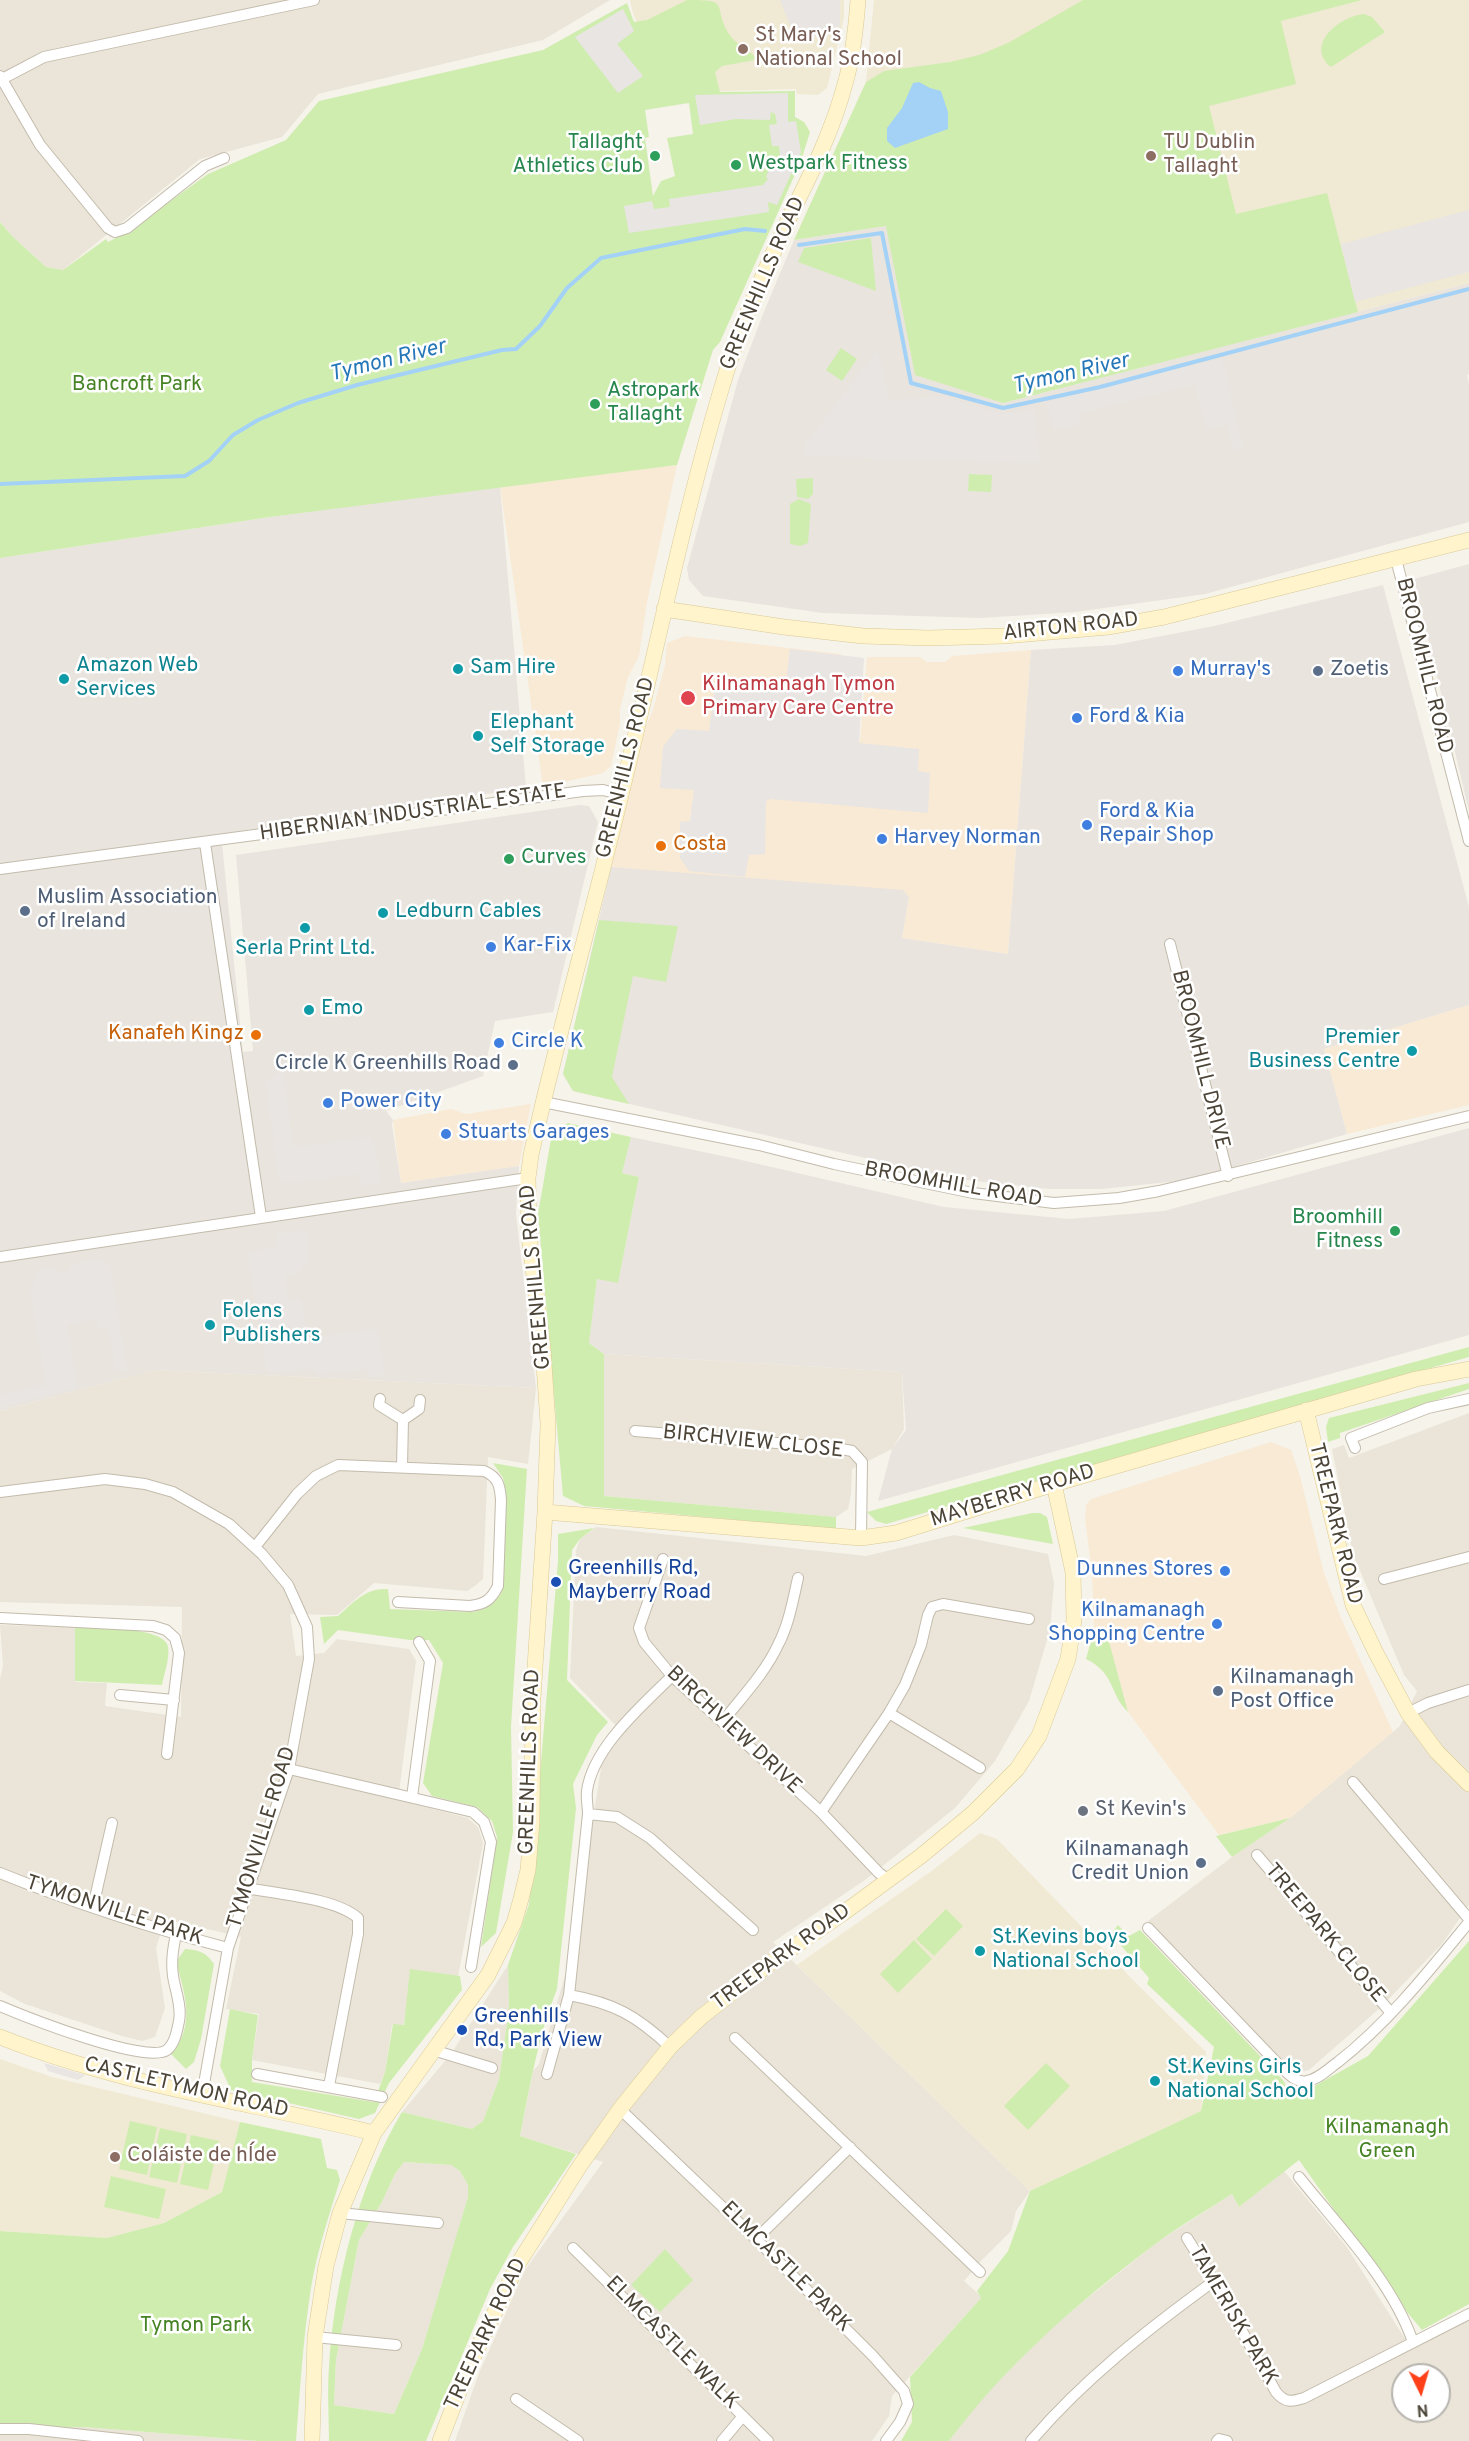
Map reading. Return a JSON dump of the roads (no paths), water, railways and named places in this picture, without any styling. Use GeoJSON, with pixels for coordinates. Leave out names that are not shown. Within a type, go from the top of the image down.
{"type":"FeatureCollection","features":[{"type":"Feature","properties":{"kind":"street"},"geometry":{"type":"LineString","coordinates":[[225,158],[205,166],[128,228],[115,232],[108,228],[40,145],[1,77],[44,57],[314,0]]}},
{"type":"Feature","properties":{"kind":"street","name":"GREENHILLS ROAD"},"geometry":{"type":"LineString","coordinates":[[312,2441],[315,2337],[326,2266],[340,2214],[374,2133],[488,1975],[502,1951],[514,1923],[528,1870],[532,1822],[532,1698],[545,1512],[548,1424],[543,1349],[529,1235],[528,1178],[543,1102],[622,795],[700,463],[731,356],[769,263],[817,164],[846,83],[855,36],[858,0]]}},
{"type":"Feature","properties":{"kind":"street","name":"AIRTON ROAD"},"geometry":{"type":"LineString","coordinates":[[664,609],[863,636],[929,638],[1004,636],[1108,627],[1164,617],[1469,540]]}},
{"type":"Feature","properties":{"kind":"street","name":"BROOMHILL ROAD"},"geometry":{"type":"LineString","coordinates":[[1396,559],[1469,842]]}},
{"type":"Feature","properties":{"kind":"street","name":"HIBERNIAN INDUSTRIAL ESTATE"},"geometry":{"type":"LineString","coordinates":[[0,869],[583,791],[603,790],[622,795]]}},
{"type":"Feature","properties":{"kind":"street"},"geometry":{"type":"LineString","coordinates":[[205,843],[261,1217]]}},
{"type":"Feature","properties":{"kind":"street","name":"BROOMHILL DRIVE"},"geometry":{"type":"LineString","coordinates":[[1170,944],[1228,1176]]}},
{"type":"Feature","properties":{"kind":"street","name":"BROOMHILL ROAD"},"geometry":{"type":"LineString","coordinates":[[543,1102],[759,1145],[834,1164],[973,1193],[1054,1203],[1128,1196],[1228,1176],[1469,1116]]}},
{"type":"Feature","properties":{"kind":"street"},"geometry":{"type":"LineString","coordinates":[[0,1257],[528,1178]]}},
{"type":"Feature","properties":{"kind":"street","name":"MAYBERRY ROAD"},"geometry":{"type":"LineString","coordinates":[[545,1512],[861,1539],[896,1533],[1054,1484],[1416,1379],[1469,1369]]}},
{"type":"Feature","properties":{"kind":"street"},"geometry":{"type":"LineString","coordinates":[[380,1399],[379,1405],[403,1420]]}},
{"type":"Feature","properties":{"kind":"street"},"geometry":{"type":"LineString","coordinates":[[1355,1448],[1351,1438],[1428,1408],[1469,1399]]}},
{"type":"Feature","properties":{"kind":"street"},"geometry":{"type":"LineString","coordinates":[[403,1420],[419,1409],[420,1400]]}},
{"type":"Feature","properties":{"kind":"street","name":"TREEPARK ROAD"},"geometry":{"type":"LineString","coordinates":[[1306,1410],[1348,1589],[1376,1653],[1408,1713],[1437,1752],[1469,1784]]}},
{"type":"Feature","properties":{"kind":"street"},"geometry":{"type":"LineString","coordinates":[[402,1467],[403,1420]]}},
{"type":"Feature","properties":{"kind":"street","name":"BIRCHVIEW CLOSE"},"geometry":{"type":"LineString","coordinates":[[635,1431],[852,1451],[862,1462],[861,1539]]}},
{"type":"Feature","properties":{"kind":"street"},"geometry":{"type":"LineString","coordinates":[[255,1547],[297,1494],[316,1476],[338,1465],[484,1471],[494,1476],[500,1485],[501,1500],[498,1586],[492,1598],[481,1604],[470,1606],[399,1602]]}},
{"type":"Feature","properties":{"kind":"street","name":"TYMONVILLE ROAD"},"geometry":{"type":"LineString","coordinates":[[0,1492],[105,1479],[145,1484],[173,1492],[229,1524],[255,1547],[288,1585],[308,1628],[309,1659],[289,1769],[228,1948],[202,2095]]}},
{"type":"Feature","properties":{"kind":"street","name":"TREEPARK ROAD"},"geometry":{"type":"LineString","coordinates":[[440,2441],[469,2366],[518,2264],[620,2109],[670,2047],[701,2018],[769,1964],[889,1880],[973,1813],[1017,1769],[1039,1736],[1068,1659],[1074,1620],[1073,1572],[1054,1484]]}},
{"type":"Feature","properties":{"kind":"street"},"geometry":{"type":"LineString","coordinates":[[1384,1579],[1469,1557]]}},
{"type":"Feature","properties":{"kind":"street","name":"BIRCHVIEW DRIVE"},"geometry":{"type":"LineString","coordinates":[[663,1559],[639,1628],[644,1642],[672,1676],[821,1812],[879,1873],[889,1880]]}},
{"type":"Feature","properties":{"kind":"street"},"geometry":{"type":"LineString","coordinates":[[723,1721],[749,1690],[778,1646],[789,1616],[798,1578]]}},
{"type":"Feature","properties":{"kind":"street"},"geometry":{"type":"LineString","coordinates":[[821,1812],[889,1713],[905,1685],[921,1645],[932,1607],[943,1605],[1029,1619]]}},
{"type":"Feature","properties":{"kind":"street"},"geometry":{"type":"LineString","coordinates":[[0,1618],[153,1626],[166,1630],[175,1638],[180,1653],[167,1754]]}},
{"type":"Feature","properties":{"kind":"street"},"geometry":{"type":"LineString","coordinates":[[412,1797],[430,1661],[419,1642]]}},
{"type":"Feature","properties":{"kind":"street"},"geometry":{"type":"LineString","coordinates":[[547,2074],[569,1995],[588,1814],[587,1792],[592,1774],[608,1744],[672,1676]]}},
{"type":"Feature","properties":{"kind":"street"},"geometry":{"type":"LineString","coordinates":[[1408,1713],[1428,1703],[1469,1690]]}},
{"type":"Feature","properties":{"kind":"street"},"geometry":{"type":"LineString","coordinates":[[120,1695],[174,1700]]}},
{"type":"Feature","properties":{"kind":"street"},"geometry":{"type":"LineString","coordinates":[[889,1713],[980,1768]]}},
{"type":"Feature","properties":{"kind":"street"},"geometry":{"type":"LineString","coordinates":[[289,1769],[472,1812],[484,1822],[491,1842],[471,1967]]}},
{"type":"Feature","properties":{"kind":"street"},"geometry":{"type":"LineString","coordinates":[[1148,1928],[1296,2080],[1305,2082],[1320,2076],[1361,2044],[1391,2013],[1434,1965],[1469,1920],[1353,1782]]}},
{"type":"Feature","properties":{"kind":"street"},"geometry":{"type":"LineString","coordinates":[[588,1814],[617,1817],[650,1838],[753,1930]]}},
{"type":"Feature","properties":{"kind":"street"},"geometry":{"type":"LineString","coordinates":[[93,1907],[112,1823]]}},
{"type":"Feature","properties":{"kind":"street","name":"TREEPARK CLOSE"},"geometry":{"type":"LineString","coordinates":[[1257,1855],[1391,2013]]}},
{"type":"Feature","properties":{"kind":"street","name":"TYMONVILLE PARK"},"geometry":{"type":"LineString","coordinates":[[0,1873],[176,1935],[228,1948]]}},
{"type":"Feature","properties":{"kind":"street"},"geometry":{"type":"LineString","coordinates":[[247,1888],[324,1903],[350,1911],[358,1918],[358,1934],[328,2086]]}},
{"type":"Feature","properties":{"kind":"street"},"geometry":{"type":"LineString","coordinates":[[0,2006],[31,2020],[129,2050],[152,2055],[166,2051],[174,2042],[180,2018],[171,1958],[176,1935]]}},
{"type":"Feature","properties":{"kind":"street"},"geometry":{"type":"LineString","coordinates":[[569,1995],[596,2000],[620,2009],[644,2023],[670,2047]]}},
{"type":"Feature","properties":{"kind":"street","name":"CASTLETYMON ROAD"},"geometry":{"type":"LineString","coordinates":[[0,2037],[122,2077],[374,2133]]}},
{"type":"Feature","properties":{"kind":"street"},"geometry":{"type":"LineString","coordinates":[[735,2038],[980,2272]]}},
{"type":"Feature","properties":{"kind":"street"},"geometry":{"type":"LineString","coordinates":[[433,2050],[492,2068]]}},
{"type":"Feature","properties":{"kind":"street"},"geometry":{"type":"LineString","coordinates":[[257,2074],[382,2097]]}},
{"type":"Feature","properties":{"kind":"street","name":"ELMCASTLE PARK"},"geometry":{"type":"LineString","coordinates":[[620,2109],[756,2239],[873,2356],[904,2391],[908,2403],[900,2422],[886,2441]]}},
{"type":"Feature","properties":{"kind":"street"},"geometry":{"type":"LineString","coordinates":[[756,2239],[850,2147]]}},
{"type":"Feature","properties":{"kind":"street"},"geometry":{"type":"LineString","coordinates":[[1299,2177],[1378,2276],[1410,2331],[1413,2342]]}},
{"type":"Feature","properties":{"kind":"street"},"geometry":{"type":"LineString","coordinates":[[340,2214],[438,2223]]}},
{"type":"Feature","properties":{"kind":"street","name":"TAMERISK PARK"},"geometry":{"type":"LineString","coordinates":[[1187,2238],[1214,2281],[1275,2392],[1282,2399],[1292,2402],[1469,2314]]}},
{"type":"Feature","properties":{"kind":"street","name":"ELMCASTLE WALK"},"geometry":{"type":"LineString","coordinates":[[573,2248],[768,2441]]}},
{"type":"Feature","properties":{"kind":"street"},"geometry":{"type":"LineString","coordinates":[[1030,2441],[1086,2382],[1147,2331],[1214,2281]]}},
{"type":"Feature","properties":{"kind":"street"},"geometry":{"type":"LineString","coordinates":[[315,2337],[396,2345]]}},
{"type":"Feature","properties":{"kind":"street"},"geometry":{"type":"LineString","coordinates":[[516,2399],[578,2441]]}},
{"type":"Feature","properties":{"kind":"street"},"geometry":{"type":"LineString","coordinates":[[722,2441],[743,2416]]}},
{"type":"Feature","properties":{"kind":"street"},"geometry":{"type":"LineString","coordinates":[[0,2429],[29,2429],[138,2441]]}},
{"type":"Feature","properties":{"kind":"street"},"geometry":{"type":"LineString","coordinates":[[28,2441],[29,2429]]}},
{"type":"Feature","properties":{"kind":"street"},"geometry":{"type":"LineString","coordinates":[[1217,2441],[1220,2439],[1227,2441]]}},
{"type":"Feature","properties":{"kind":"water"},"geometry":{"type":"Polygon","coordinates":[[[919,82],[941,91],[948,112],[948,129],[895,148],[887,141],[887,128],[902,108],[913,83],[919,82]]]}},
{"type":"Feature","properties":{"kind":"waterway","name":"Tymon River"},"geometry":{"type":"LineString","coordinates":[[0,484],[185,476],[209,461],[233,435],[258,420],[298,403],[357,385],[502,350],[516,349],[540,326],[567,288],[601,258],[745,229],[765,231]]}},
{"type":"Feature","properties":{"kind":"waterway","name":"Tymon River"},"geometry":{"type":"LineString","coordinates":[[799,245],[882,233],[911,383],[1003,408],[1100,387],[1469,289]]}},
{"type":"Feature","properties":{"kind":"place","name":"St Mary's National School"},"geometry":{"type":"Point","coordinates":[743,49]}},
{"type":"Feature","properties":{"kind":"place","name":"Tallaght Athletics Club"},"geometry":{"type":"Point","coordinates":[655,156]}},
{"type":"Feature","properties":{"kind":"place","name":"TU Dublin Tallaght"},"geometry":{"type":"Point","coordinates":[1151,156]}},
{"type":"Feature","properties":{"kind":"place","name":"Westpark Fitness"},"geometry":{"type":"Point","coordinates":[736,165]}},
{"type":"Feature","properties":{"kind":"place","name":"Astropark Tallaght"},"geometry":{"type":"Point","coordinates":[595,404]}},
{"type":"Feature","properties":{"kind":"place","name":"Sam Hire"},"geometry":{"type":"Point","coordinates":[458,669]}},
{"type":"Feature","properties":{"kind":"place","name":"Murray's"},"geometry":{"type":"Point","coordinates":[1178,671]}},
{"type":"Feature","properties":{"kind":"place","name":"Zoetis"},"geometry":{"type":"Point","coordinates":[1318,671]}},
{"type":"Feature","properties":{"kind":"place","name":"Amazon Web Services"},"geometry":{"type":"Point","coordinates":[64,679]}},
{"type":"Feature","properties":{"kind":"place","name":"Kilnamanagh Tymon Primary Care Centre"},"geometry":{"type":"Point","coordinates":[688,698]}},
{"type":"Feature","properties":{"kind":"place","name":"Ford & Kia"},"geometry":{"type":"Point","coordinates":[1077,718]}},
{"type":"Feature","properties":{"kind":"place","name":"Elephant Self Storage"},"geometry":{"type":"Point","coordinates":[478,736]}},
{"type":"Feature","properties":{"kind":"place","name":"Ford & Kia Repair Shop"},"geometry":{"type":"Point","coordinates":[1087,825]}},
{"type":"Feature","properties":{"kind":"place","name":"Harvey Norman"},"geometry":{"type":"Point","coordinates":[882,839]}},
{"type":"Feature","properties":{"kind":"place","name":"Costa"},"geometry":{"type":"Point","coordinates":[661,846]}},
{"type":"Feature","properties":{"kind":"place","name":"Curves"},"geometry":{"type":"Point","coordinates":[509,859]}},
{"type":"Feature","properties":{"kind":"place","name":"Muslim Association of Ireland"},"geometry":{"type":"Point","coordinates":[25,911]}},
{"type":"Feature","properties":{"kind":"place","name":"Ledburn Cables"},"geometry":{"type":"Point","coordinates":[383,913]}},
{"type":"Feature","properties":{"kind":"place","name":"Serla Print Ltd."},"geometry":{"type":"Point","coordinates":[305,928]}},
{"type":"Feature","properties":{"kind":"place","name":"Kar-Fix"},"geometry":{"type":"Point","coordinates":[491,947]}},
{"type":"Feature","properties":{"kind":"place","name":"Emo"},"geometry":{"type":"Point","coordinates":[309,1010]}},
{"type":"Feature","properties":{"kind":"place","name":"Kanafeh Kingz"},"geometry":{"type":"Point","coordinates":[256,1035]}},
{"type":"Feature","properties":{"kind":"place","name":"Circle K"},"geometry":{"type":"Point","coordinates":[499,1043]}},
{"type":"Feature","properties":{"kind":"place","name":"Premier Business Centre"},"geometry":{"type":"Point","coordinates":[1412,1051]}},
{"type":"Feature","properties":{"kind":"place","name":"Circle K Greenhills Road"},"geometry":{"type":"Point","coordinates":[513,1065]}},
{"type":"Feature","properties":{"kind":"place","name":"Power City"},"geometry":{"type":"Point","coordinates":[328,1103]}},
{"type":"Feature","properties":{"kind":"place","name":"Stuarts Garages"},"geometry":{"type":"Point","coordinates":[446,1134]}},
{"type":"Feature","properties":{"kind":"place","name":"Broomhill Fitness"},"geometry":{"type":"Point","coordinates":[1395,1231]}},
{"type":"Feature","properties":{"kind":"place","name":"Folens Publishers"},"geometry":{"type":"Point","coordinates":[210,1325]}},
{"type":"Feature","properties":{"kind":"place","name":"Dunnes Stores"},"geometry":{"type":"Point","coordinates":[1225,1571]}},
{"type":"Feature","properties":{"kind":"place","name":"Greenhills Rd, Mayberry Road"},"geometry":{"type":"Point","coordinates":[556,1582]}},
{"type":"Feature","properties":{"kind":"place","name":"Kilnamanagh Shopping Centre"},"geometry":{"type":"Point","coordinates":[1217,1624]}},
{"type":"Feature","properties":{"kind":"place","name":"Kilnamanagh Post Office"},"geometry":{"type":"Point","coordinates":[1218,1691]}},
{"type":"Feature","properties":{"kind":"place","name":"St Kevin's"},"geometry":{"type":"Point","coordinates":[1083,1811]}},
{"type":"Feature","properties":{"kind":"place","name":"Kilnamanagh Credit Union"},"geometry":{"type":"Point","coordinates":[1201,1863]}},
{"type":"Feature","properties":{"kind":"place","name":"St.Kevins boys National School"},"geometry":{"type":"Point","coordinates":[980,1951]}},
{"type":"Feature","properties":{"kind":"place","name":"Greenhills Rd, Park View"},"geometry":{"type":"Point","coordinates":[462,2030]}},
{"type":"Feature","properties":{"kind":"place","name":"St.Kevins Girls National School"},"geometry":{"type":"Point","coordinates":[1155,2081]}},
{"type":"Feature","properties":{"kind":"place","name":"Coláiste de hÍde"},"geometry":{"type":"Point","coordinates":[115,2157]}},
{"type":"Feature","properties":{"kind":"park label","name":"Bancroft Park"},"geometry":{"type":"Point","coordinates":[137,386]}},
{"type":"Feature","properties":{"kind":"park label","name":"Kilnamanagh Green"},"geometry":{"type":"Point","coordinates":[1387,2141]}},
{"type":"Feature","properties":{"kind":"park label","name":"Tymon Park"},"geometry":{"type":"Point","coordinates":[196,2327]}}]}
